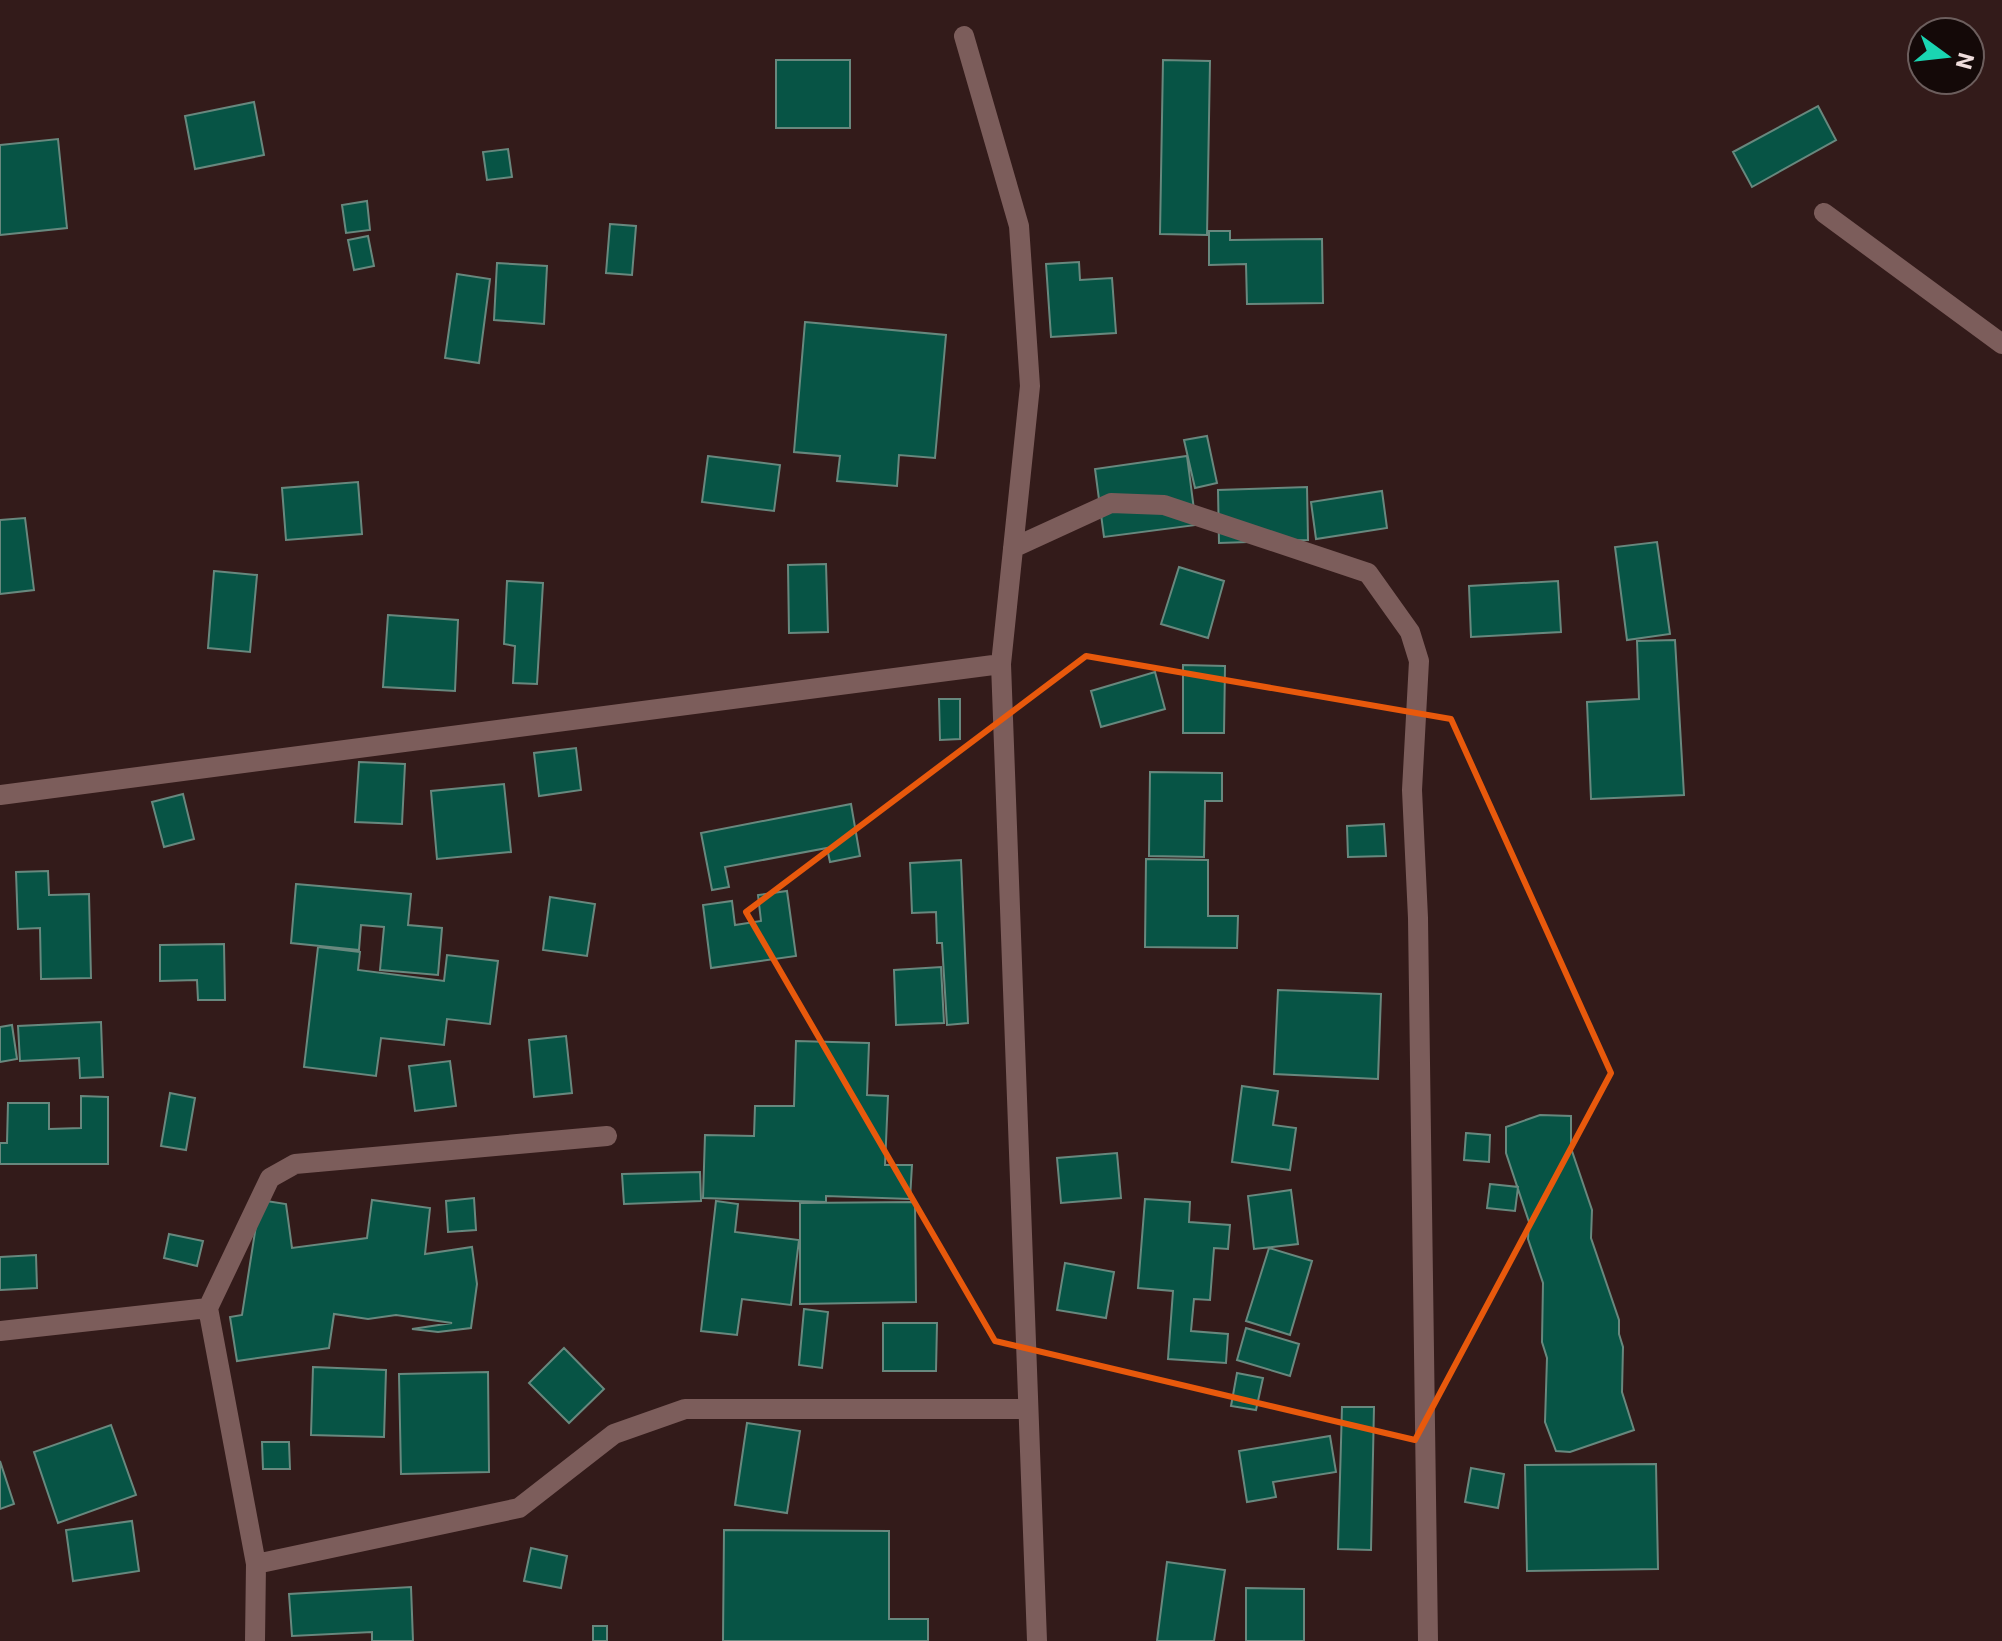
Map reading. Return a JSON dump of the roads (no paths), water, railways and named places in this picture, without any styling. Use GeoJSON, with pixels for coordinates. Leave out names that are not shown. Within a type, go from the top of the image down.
{"type":"FeatureCollection","features":[{"type":"Feature","properties":{"kind":"street"},"geometry":{"type":"LineString","coordinates":[[964,36],[1019,226],[1030,386],[1001,664],[1037,1641]]}},
{"type":"Feature","properties":{"kind":"street"},"geometry":{"type":"LineString","coordinates":[[1824,213],[2002,344]]}},
{"type":"Feature","properties":{"kind":"street"},"geometry":{"type":"LineString","coordinates":[[1013,548],[1111,503],[1164,505],[1368,573],[1410,632],[1419,661],[1412,790],[1418,918],[1428,1641]]}},
{"type":"Feature","properties":{"kind":"street"},"geometry":{"type":"LineString","coordinates":[[0,795],[1001,664]]}},
{"type":"Feature","properties":{"kind":"street"},"geometry":{"type":"LineString","coordinates":[[255,1641],[256,1564],[208,1308],[270,1178],[295,1164],[607,1136]]}},
{"type":"Feature","properties":{"kind":"street"},"geometry":{"type":"LineString","coordinates":[[0,1331],[208,1308]]}},
{"type":"Feature","properties":{"kind":"street"},"geometry":{"type":"LineString","coordinates":[[256,1564],[519,1508],[614,1434],[685,1409],[1028,1409]]}}]}
